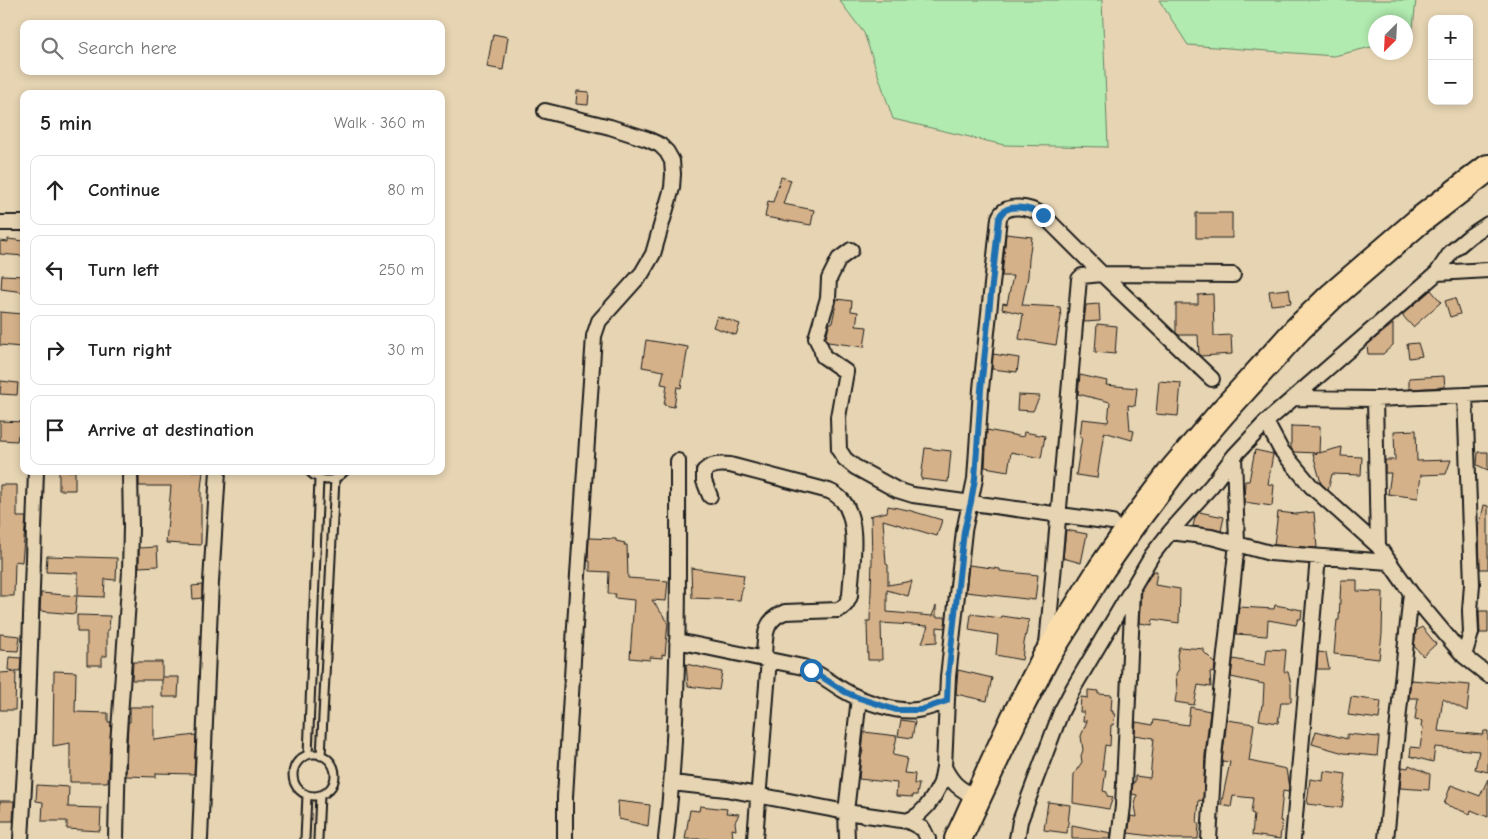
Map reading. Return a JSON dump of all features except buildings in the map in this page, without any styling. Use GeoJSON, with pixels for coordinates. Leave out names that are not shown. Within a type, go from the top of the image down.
{"type":"FeatureCollection","features":[{"type":"Feature","properties":{"kind":"highway"},"geometry":{"type":"LineString","coordinates":[[958,839],[1014,718],[1046,657],[1102,568],[1174,469],[1297,330],[1332,296],[1420,221],[1488,168]]}},
{"type":"Feature","properties":{"kind":"highway"},"geometry":{"type":"LineString","coordinates":[[976,839],[1016,749],[1038,707],[1089,620],[1169,502],[1264,388],[1340,309],[1417,242],[1488,187]]}},
{"type":"Feature","properties":{"kind":"street"},"geometry":{"type":"LineString","coordinates":[[545,111],[610,127],[660,145],[672,161],[673,174],[669,197],[653,254],[648,265],[599,321],[596,328],[588,409],[577,584],[565,797],[565,839]]}},
{"type":"Feature","properties":{"kind":"street"},"geometry":{"type":"LineString","coordinates":[[908,822],[927,806],[934,796],[941,782],[944,767],[948,677],[964,531],[975,479],[981,389],[999,218],[1001,214],[1004,211],[1022,207],[1033,209],[1043,215],[1212,380]]}},
{"type":"Feature","properties":{"kind":"street"},"geometry":{"type":"LineString","coordinates":[[0,223],[20,223]]}},
{"type":"Feature","properties":{"kind":"street"},"geometry":{"type":"LineString","coordinates":[[1018,839],[1020,821],[1061,712],[1152,555],[1212,485],[1234,456],[1266,422],[1437,273],[1451,252],[1488,224]]}},
{"type":"Feature","properties":{"kind":"street"},"geometry":{"type":"LineString","coordinates":[[851,250],[838,259],[829,279],[828,298],[816,338],[823,356],[846,372],[838,417],[839,450],[841,455],[855,467],[904,493],[1112,522]]}},
{"type":"Feature","properties":{"kind":"street"},"geometry":{"type":"LineString","coordinates":[[1437,273],[1488,270]]}},
{"type":"Feature","properties":{"kind":"street"},"geometry":{"type":"LineString","coordinates":[[1046,657],[1078,279],[1082,276],[1102,274],[1233,275]]}},
{"type":"Feature","properties":{"kind":"street"},"geometry":{"type":"LineString","coordinates":[[1294,398],[1375,399],[1488,394]]}},
{"type":"Feature","properties":{"kind":"street"},"geometry":{"type":"LineString","coordinates":[[1464,656],[1471,633],[1472,584],[1465,395]]}},
{"type":"Feature","properties":{"kind":"street"},"geometry":{"type":"LineString","coordinates":[[1375,399],[1378,546]]}},
{"type":"Feature","properties":{"kind":"street"},"geometry":{"type":"LineString","coordinates":[[1266,422],[1281,450],[1310,486],[1378,546],[1411,593],[1464,656],[1488,675]]}},
{"type":"Feature","properties":{"kind":"street"},"geometry":{"type":"LineString","coordinates":[[1209,839],[1214,756],[1237,543],[1234,456]]}},
{"type":"Feature","properties":{"kind":"street"},"geometry":{"type":"LineString","coordinates":[[666,839],[672,783],[677,677],[678,461]]}},
{"type":"Feature","properties":{"kind":"street"},"geometry":{"type":"LineString","coordinates":[[710,496],[704,481],[704,471],[711,466],[719,464],[730,465],[829,491],[843,501],[850,516],[853,529],[850,596],[844,608],[838,610],[785,612],[771,620],[766,633],[767,659],[755,839]]}},
{"type":"Feature","properties":{"kind":"street"},"geometry":{"type":"LineString","coordinates":[[20,839],[27,734],[36,475]]}},
{"type":"Feature","properties":{"kind":"street"},"geometry":{"type":"LineString","coordinates":[[116,839],[118,745],[130,572],[130,475]]}},
{"type":"Feature","properties":{"kind":"street"},"geometry":{"type":"LineString","coordinates":[[200,839],[211,582],[218,475]]}},
{"type":"Feature","properties":{"kind":"street"},"geometry":{"type":"LineString","coordinates":[[1170,532],[1211,537],[1270,553],[1389,562]]}},
{"type":"Feature","properties":{"kind":"street"},"geometry":{"type":"LineString","coordinates":[[1294,839],[1318,556]]}},
{"type":"Feature","properties":{"kind":"street"},"geometry":{"type":"LineString","coordinates":[[1119,839],[1123,806],[1133,587]]}},
{"type":"Feature","properties":{"kind":"street"},"geometry":{"type":"LineString","coordinates":[[1386,839],[1411,593]]}},
{"type":"Feature","properties":{"kind":"street"},"geometry":{"type":"LineString","coordinates":[[678,641],[811,670],[845,692],[896,710],[920,710],[947,701]]}},
{"type":"Feature","properties":{"kind":"street"},"geometry":{"type":"LineString","coordinates":[[847,839],[846,812],[859,698]]}},
{"type":"Feature","properties":{"kind":"street"},"geometry":{"type":"LineString","coordinates":[[944,767],[951,780],[959,788],[976,798]]}},
{"type":"Feature","properties":{"kind":"street"},"geometry":{"type":"LineString","coordinates":[[672,783],[726,789],[908,822],[923,829],[928,839]]}},
{"type":"Feature","properties":{"kind":"lane"},"geometry":{"type":"LineString","coordinates":[[314,475],[324,480],[335,479],[340,475]]}},
{"type":"Feature","properties":{"kind":"lane"},"geometry":{"type":"LineString","coordinates":[[308,755],[319,479]]}},
{"type":"Feature","properties":{"kind":"lane"},"geometry":{"type":"LineString","coordinates":[[321,756],[335,479]]}},
{"type":"Feature","properties":{"kind":"lane"},"geometry":{"type":"LineString","coordinates":[[308,755],[321,756],[331,764],[335,776],[330,788],[320,795],[307,795],[297,787],[294,781],[293,775],[297,763],[308,755]]}},
{"type":"Feature","properties":{"kind":"lane"},"geometry":{"type":"LineString","coordinates":[[306,839],[307,795]]}},
{"type":"Feature","properties":{"kind":"lane"},"geometry":{"type":"LineString","coordinates":[[318,839],[320,795]]}},
{"type":"Feature","properties":{"kind":"green space"},"geometry":{"type":"Polygon","coordinates":[[[839,0],[1102,0],[1108,147],[1004,145],[893,119],[864,33],[839,0]]]}},
{"type":"Feature","properties":{"kind":"green space"},"geometry":{"type":"Polygon","coordinates":[[[1159,0],[1416,0],[1413,28],[1413,15],[1368,15],[1368,48],[1334,56],[1188,45],[1159,0]]]}},
{"type":"Feature","properties":{"kind":"route"},"geometry":{"type":"LineString","coordinates":[[811,670],[845,692],[896,710],[920,710],[947,701],[964,531],[975,479],[981,389],[999,218],[1004,211],[1022,207],[1033,209],[1043,215]]}}]}
